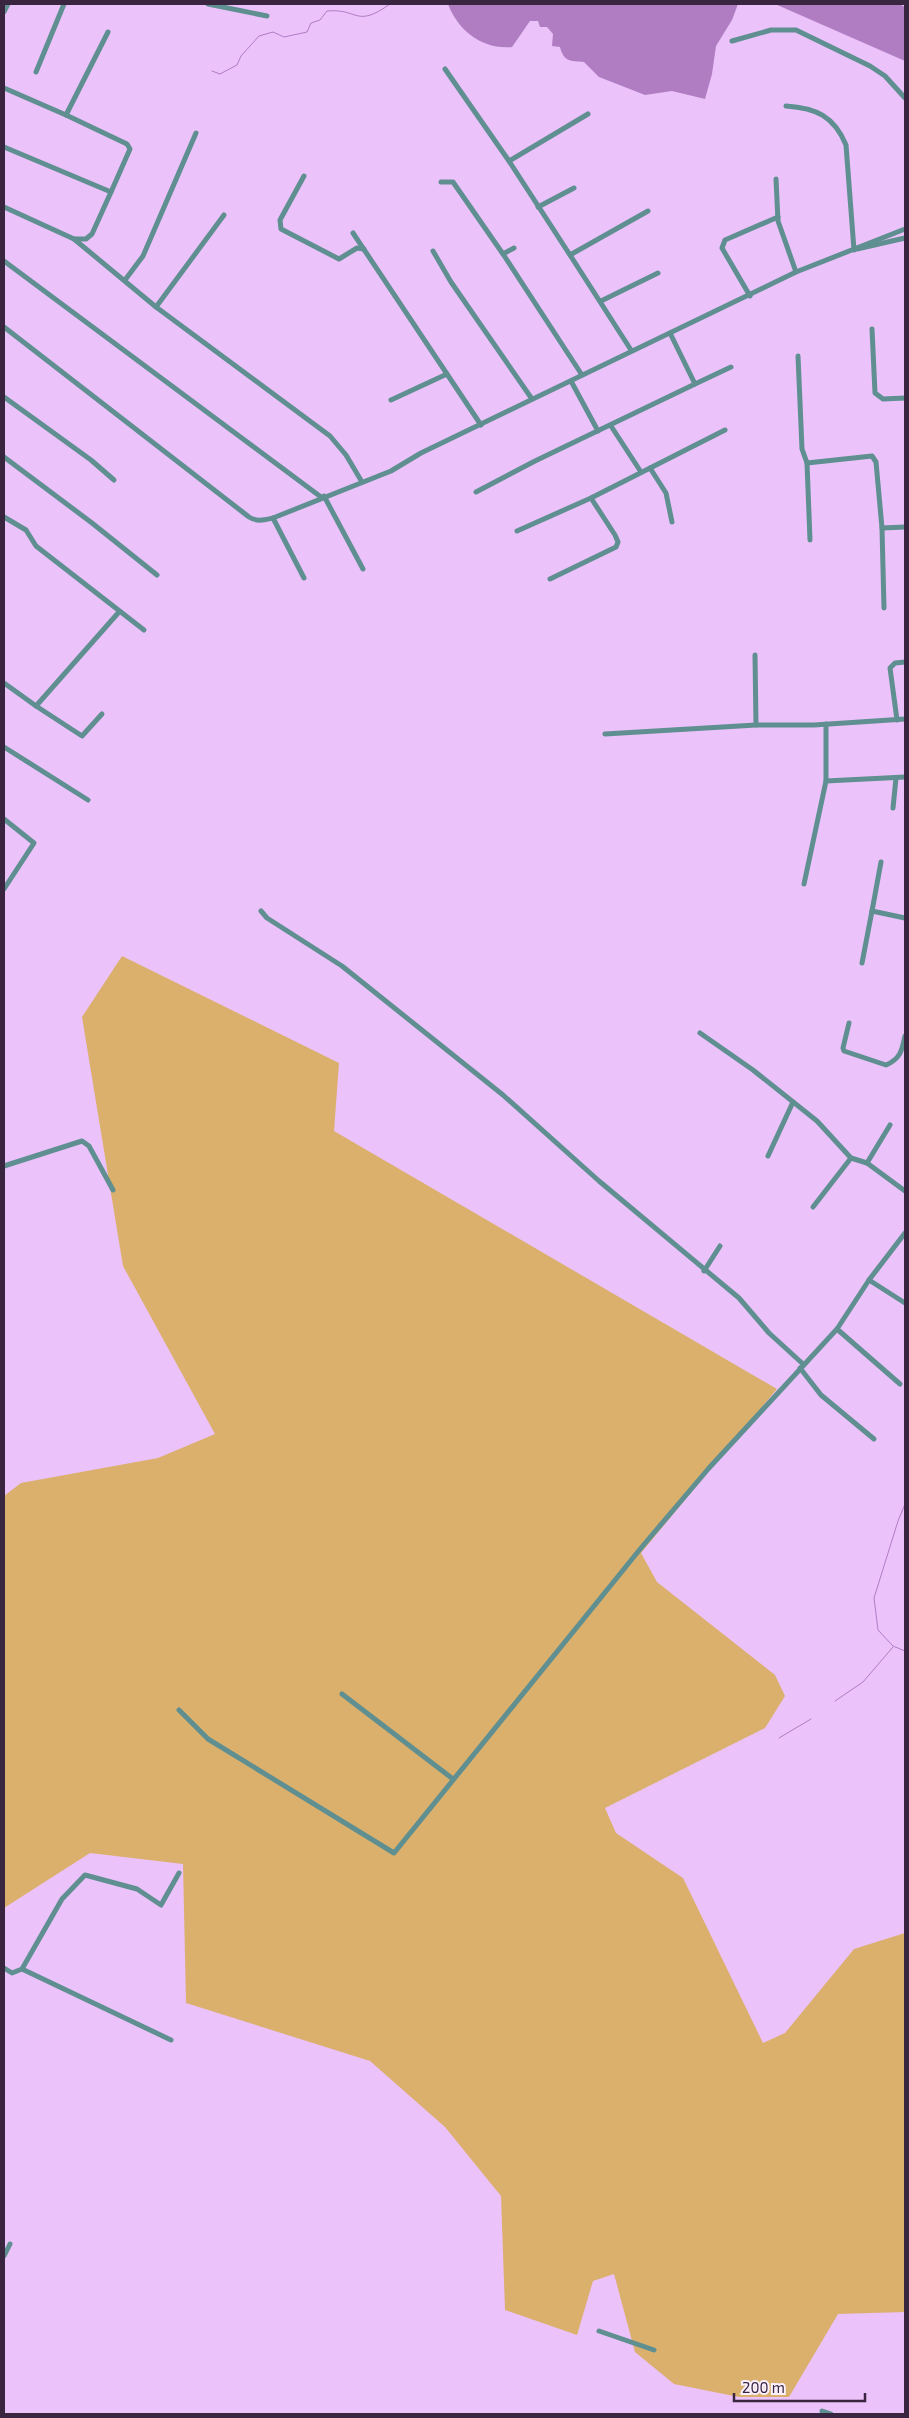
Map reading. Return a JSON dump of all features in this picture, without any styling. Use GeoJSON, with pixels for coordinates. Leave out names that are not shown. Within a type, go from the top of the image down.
{"type":"FeatureCollection","features":[{"type":"Feature","properties":{"kind":"street"},"geometry":{"type":"LineString","coordinates":[[4,12],[8,4]]}},
{"type":"Feature","properties":{"kind":"street"},"geometry":{"type":"LineString","coordinates":[[36,72],[64,4]]}},
{"type":"Feature","properties":{"kind":"street"},"geometry":{"type":"LineString","coordinates":[[208,4],[267,16]]}},
{"type":"Feature","properties":{"kind":"street"},"geometry":{"type":"LineString","coordinates":[[732,41],[780,28],[796,30],[870,66],[885,76],[905,98]]}},
{"type":"Feature","properties":{"kind":"street"},"geometry":{"type":"LineString","coordinates":[[66,115],[108,32]]}},
{"type":"Feature","properties":{"kind":"street"},"geometry":{"type":"LineString","coordinates":[[445,69],[509,161],[631,350]]}},
{"type":"Feature","properties":{"kind":"street"},"geometry":{"type":"LineString","coordinates":[[4,88],[127,144],[130,149],[92,234],[86,240],[74,239]]}},
{"type":"Feature","properties":{"kind":"street"},"geometry":{"type":"LineString","coordinates":[[786,106],[814,110],[826,117],[841,133],[846,145],[854,250]]}},
{"type":"Feature","properties":{"kind":"street"},"geometry":{"type":"LineString","coordinates":[[509,161],[588,114]]}},
{"type":"Feature","properties":{"kind":"street"},"geometry":{"type":"LineString","coordinates":[[125,280],[143,256],[196,133]]}},
{"type":"Feature","properties":{"kind":"street"},"geometry":{"type":"LineString","coordinates":[[4,147],[111,192]]}},
{"type":"Feature","properties":{"kind":"street"},"geometry":{"type":"LineString","coordinates":[[304,176],[280,220],[281,229],[339,259],[357,248],[364,249]]}},
{"type":"Feature","properties":{"kind":"street"},"geometry":{"type":"LineString","coordinates":[[776,179],[778,217],[796,272]]}},
{"type":"Feature","properties":{"kind":"street"},"geometry":{"type":"LineString","coordinates":[[441,182],[453,182],[582,374]]}},
{"type":"Feature","properties":{"kind":"street"},"geometry":{"type":"LineString","coordinates":[[538,207],[574,188]]}},
{"type":"Feature","properties":{"kind":"street"},"geometry":{"type":"LineString","coordinates":[[4,207],[74,239],[156,306],[330,436],[346,455],[362,482]]}},
{"type":"Feature","properties":{"kind":"street"},"geometry":{"type":"LineString","coordinates":[[570,255],[648,211]]}},
{"type":"Feature","properties":{"kind":"street"},"geometry":{"type":"LineString","coordinates":[[156,306],[224,215]]}},
{"type":"Feature","properties":{"kind":"street"},"geometry":{"type":"LineString","coordinates":[[750,296],[722,248],[722,244],[725,240],[778,217]]}},
{"type":"Feature","properties":{"kind":"street"},"geometry":{"type":"LineString","coordinates":[[4,328],[254,520],[273,518],[323,496],[391,471],[421,453],[631,350],[750,296],[796,272],[905,230]]}},
{"type":"Feature","properties":{"kind":"street"},"geometry":{"type":"LineString","coordinates":[[353,233],[481,424]]}},
{"type":"Feature","properties":{"kind":"street"},"geometry":{"type":"LineString","coordinates":[[854,250],[905,238]]}},
{"type":"Feature","properties":{"kind":"street"},"geometry":{"type":"LineString","coordinates":[[502,254],[514,248]]}},
{"type":"Feature","properties":{"kind":"street"},"geometry":{"type":"LineString","coordinates":[[433,251],[451,282],[532,400]]}},
{"type":"Feature","properties":{"kind":"street"},"geometry":{"type":"LineString","coordinates":[[4,261],[323,496],[363,569]]}},
{"type":"Feature","properties":{"kind":"street"},"geometry":{"type":"LineString","coordinates":[[601,301],[658,273]]}},
{"type":"Feature","properties":{"kind":"street"},"geometry":{"type":"LineString","coordinates":[[872,329],[875,392],[883,399],[905,398]]}},
{"type":"Feature","properties":{"kind":"street"},"geometry":{"type":"LineString","coordinates":[[670,333],[695,384]]}},
{"type":"Feature","properties":{"kind":"street"},"geometry":{"type":"LineString","coordinates":[[798,356],[802,449],[807,463],[810,540]]}},
{"type":"Feature","properties":{"kind":"street"},"geometry":{"type":"LineString","coordinates":[[476,492],[731,367]]}},
{"type":"Feature","properties":{"kind":"street"},"geometry":{"type":"LineString","coordinates":[[391,400],[447,374]]}},
{"type":"Feature","properties":{"kind":"street"},"geometry":{"type":"LineString","coordinates":[[571,381],[598,431]]}},
{"type":"Feature","properties":{"kind":"street"},"geometry":{"type":"LineString","coordinates":[[4,397],[91,460],[114,480]]}},
{"type":"Feature","properties":{"kind":"street"},"geometry":{"type":"LineString","coordinates":[[611,426],[641,472]]}},
{"type":"Feature","properties":{"kind":"street"},"geometry":{"type":"LineString","coordinates":[[517,531],[592,498],[724,430]]}},
{"type":"Feature","properties":{"kind":"street"},"geometry":{"type":"LineString","coordinates":[[807,463],[872,456],[878,471],[882,528],[884,608]]}},
{"type":"Feature","properties":{"kind":"street"},"geometry":{"type":"LineString","coordinates":[[4,458],[92,523],[157,575]]}},
{"type":"Feature","properties":{"kind":"street"},"geometry":{"type":"LineString","coordinates":[[650,468],[666,493],[672,522]]}},
{"type":"Feature","properties":{"kind":"street"},"geometry":{"type":"LineString","coordinates":[[550,579],[616,547],[618,542],[615,535],[592,498]]}},
{"type":"Feature","properties":{"kind":"street"},"geometry":{"type":"LineString","coordinates":[[4,517],[26,530],[36,546],[144,630]]}},
{"type":"Feature","properties":{"kind":"street"},"geometry":{"type":"LineString","coordinates":[[273,518],[304,578]]}},
{"type":"Feature","properties":{"kind":"street"},"geometry":{"type":"LineString","coordinates":[[882,528],[905,527]]}},
{"type":"Feature","properties":{"kind":"street"},"geometry":{"type":"LineString","coordinates":[[36,706],[119,612]]}},
{"type":"Feature","properties":{"kind":"street"},"geometry":{"type":"LineString","coordinates":[[755,656],[756,725]]}},
{"type":"Feature","properties":{"kind":"street"},"geometry":{"type":"LineString","coordinates":[[897,720],[890,668],[895,663],[905,662]]}},
{"type":"Feature","properties":{"kind":"street"},"geometry":{"type":"LineString","coordinates":[[4,683],[82,736],[102,714]]}},
{"type":"Feature","properties":{"kind":"street"},"geometry":{"type":"LineString","coordinates":[[606,734],[905,719]]}},
{"type":"Feature","properties":{"kind":"street"},"geometry":{"type":"LineString","coordinates":[[804,884],[826,781],[826,724]]}},
{"type":"Feature","properties":{"kind":"street"},"geometry":{"type":"LineString","coordinates":[[4,747],[88,800]]}},
{"type":"Feature","properties":{"kind":"street"},"geometry":{"type":"LineString","coordinates":[[826,781],[905,777]]}},
{"type":"Feature","properties":{"kind":"street"},"geometry":{"type":"LineString","coordinates":[[893,808],[896,778]]}},
{"type":"Feature","properties":{"kind":"street"},"geometry":{"type":"LineString","coordinates":[[4,819],[34,843],[4,889]]}},
{"type":"Feature","properties":{"kind":"street"},"geometry":{"type":"LineString","coordinates":[[862,963],[881,862]]}},
{"type":"Feature","properties":{"kind":"street"},"geometry":{"type":"LineString","coordinates":[[261,911],[267,918],[342,966],[495,1089],[704,1271],[739,1298],[801,1366],[821,1394],[874,1439]]}},
{"type":"Feature","properties":{"kind":"street"},"geometry":{"type":"LineString","coordinates":[[872,911],[905,918]]}},
{"type":"Feature","properties":{"kind":"street"},"geometry":{"type":"LineString","coordinates":[[849,1024],[843,1048],[844,1051],[886,1065],[901,1055],[905,1036]]}},
{"type":"Feature","properties":{"kind":"street"},"geometry":{"type":"LineString","coordinates":[[700,1033],[753,1070],[817,1121],[851,1158],[867,1163],[905,1191]]}},
{"type":"Feature","properties":{"kind":"street"},"geometry":{"type":"LineString","coordinates":[[768,1156],[794,1102]]}},
{"type":"Feature","properties":{"kind":"street"},"geometry":{"type":"LineString","coordinates":[[867,1163],[890,1125]]}},
{"type":"Feature","properties":{"kind":"street"},"geometry":{"type":"LineString","coordinates":[[4,1166],[82,1142],[89,1146],[113,1190]]}},
{"type":"Feature","properties":{"kind":"street"},"geometry":{"type":"LineString","coordinates":[[813,1207],[851,1158]]}},
{"type":"Feature","properties":{"kind":"street"},"geometry":{"type":"LineString","coordinates":[[178,1710],[208,1739],[394,1853],[641,1548],[709,1468],[837,1329],[869,1280],[905,1233]]}},
{"type":"Feature","properties":{"kind":"street"},"geometry":{"type":"LineString","coordinates":[[704,1271],[720,1246]]}},
{"type":"Feature","properties":{"kind":"street"},"geometry":{"type":"LineString","coordinates":[[869,1280],[905,1303]]}},
{"type":"Feature","properties":{"kind":"street"},"geometry":{"type":"LineString","coordinates":[[837,1329],[900,1384]]}},
{"type":"Feature","properties":{"kind":"street"},"geometry":{"type":"LineString","coordinates":[[342,1694],[453,1779]]}},
{"type":"Feature","properties":{"kind":"street"},"geometry":{"type":"LineString","coordinates":[[22,1969],[62,1899],[85,1875],[137,1890],[161,1905],[179,1873]]}},
{"type":"Feature","properties":{"kind":"street"},"geometry":{"type":"LineString","coordinates":[[4,1968],[12,1972],[22,1969],[171,2040]]}},
{"type":"Feature","properties":{"kind":"street"},"geometry":{"type":"LineString","coordinates":[[4,2256],[10,2244]]}},
{"type":"Feature","properties":{"kind":"street"},"geometry":{"type":"LineString","coordinates":[[599,2331],[654,2350]]}},
{"type":"Feature","properties":{"kind":"street"},"geometry":{"type":"LineString","coordinates":[[822,2411],[831,2414]]}},
{"type":"Feature","properties":{"kind":"shaded area"},"geometry":{"type":"Polygon","coordinates":[[[448,4],[738,4],[732,20],[716,46],[712,74],[705,99],[672,91],[645,95],[599,77],[584,62],[568,60],[563,56],[560,47],[552,46],[553,34],[547,27],[540,27],[538,21],[530,21],[512,47],[501,47],[482,42],[473,37],[458,23],[448,4]]]}},
{"type":"Feature","properties":{"kind":"shaded area"},"geometry":{"type":"Polygon","coordinates":[[[775,4],[899,4],[905,7],[905,61],[775,4]]]}},
{"type":"Feature","properties":{"kind":"shaded area"},"geometry":{"type":"Polygon","coordinates":[[[122,956],[339,1063],[334,1131],[777,1389],[641,1553],[657,1582],[775,1675],[785,1696],[765,1728],[605,1808],[616,1833],[683,1878],[763,2043],[785,2033],[854,1949],[905,1933],[905,2312],[838,2314],[789,2397],[739,2397],[674,2384],[635,2352],[614,2274],[593,2281],[577,2335],[505,2310],[501,2196],[445,2127],[370,2061],[186,2003],[183,1864],[90,1853],[4,1908],[4,1496],[21,1483],[158,1458],[215,1434],[123,1266],[82,1017],[122,956]]]}},
{"type":"Feature","properties":{"kind":"waterway"},"geometry":{"type":"LineString","coordinates":[[212,71],[220,74],[237,65],[241,56],[259,36],[273,32],[284,37],[307,32],[311,23],[320,20],[327,11],[363,16],[370,15],[390,4]]}},
{"type":"Feature","properties":{"kind":"waterway"},"geometry":{"type":"LineString","coordinates":[[905,1504],[874,1598],[878,1630],[893,1646],[905,1651]]}},
{"type":"Feature","properties":{"kind":"waterway"},"geometry":{"type":"LineString","coordinates":[[835,1701],[863,1682],[893,1647]]}},
{"type":"Feature","properties":{"kind":"waterway"},"geometry":{"type":"LineString","coordinates":[[779,1738],[811,1719]]}}]}
